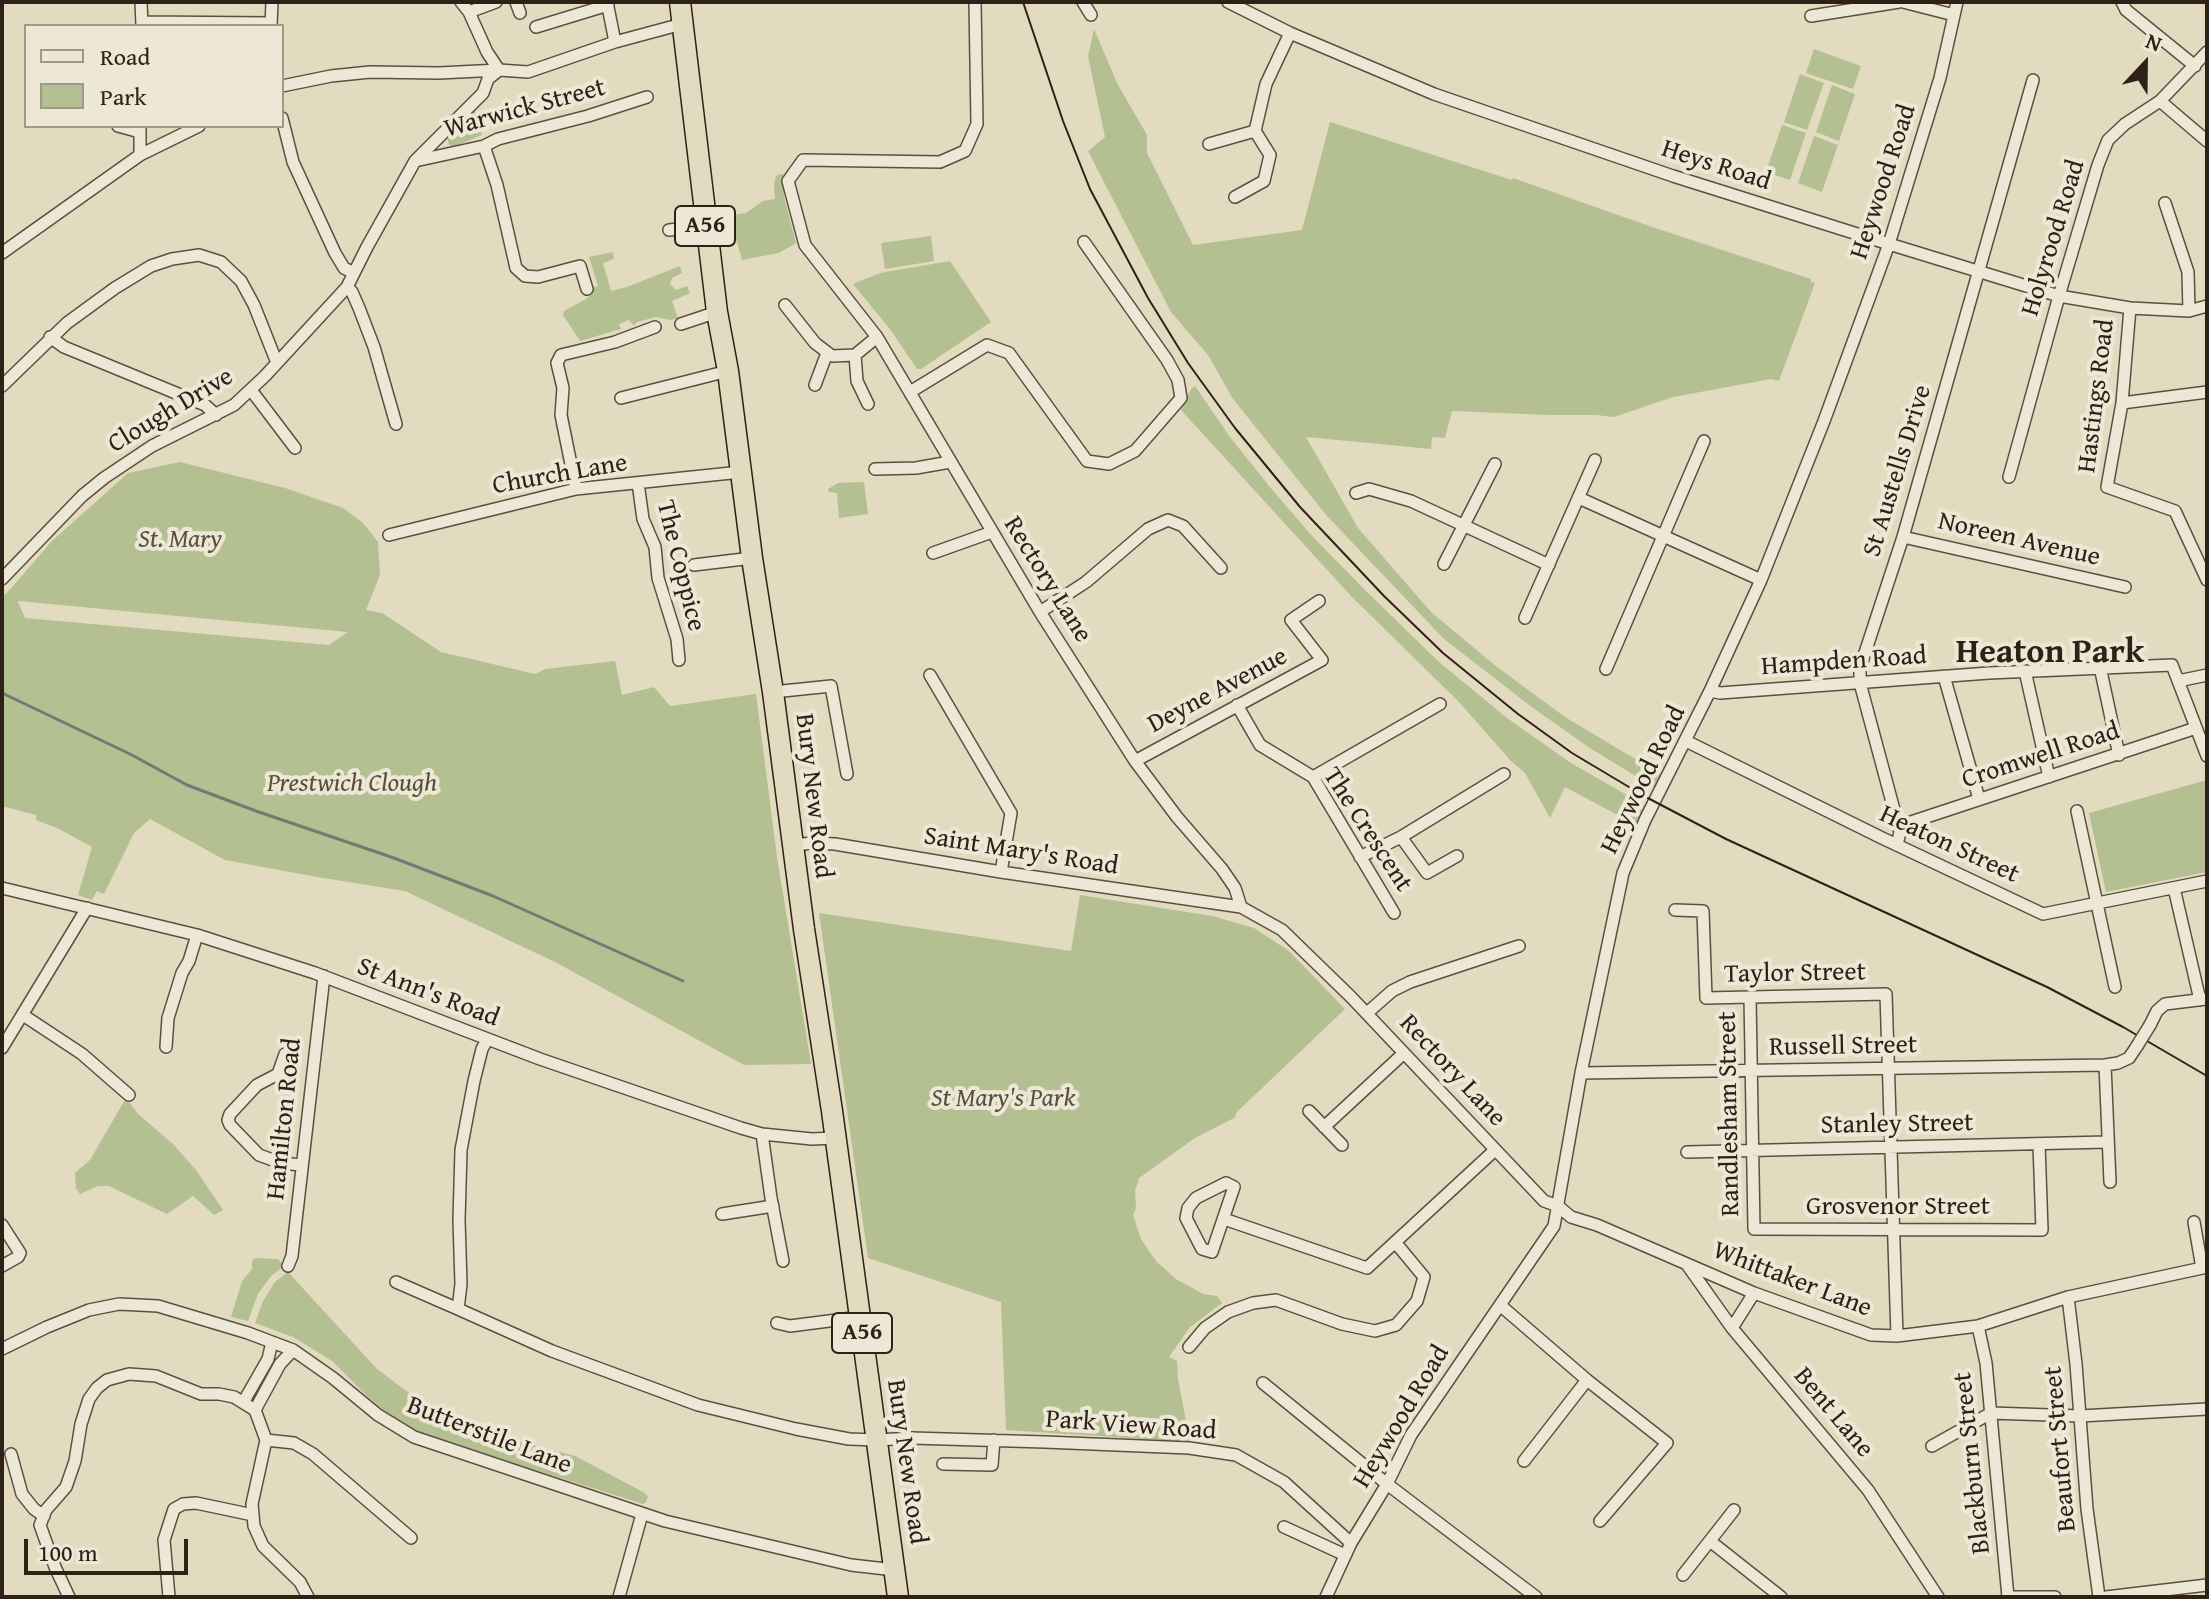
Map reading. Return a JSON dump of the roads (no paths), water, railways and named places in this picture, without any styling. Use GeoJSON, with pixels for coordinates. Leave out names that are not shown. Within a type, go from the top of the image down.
{"type":"FeatureCollection","features":[{"type":"Feature","properties":{"kind":"highway","name":"Bury New Road"},"geometry":{"type":"LineString","coordinates":[[680,2],[717,312],[728,371],[898,1597]]}},
{"type":"Feature","properties":{"kind":"street"},"geometry":{"type":"LineString","coordinates":[[141,2],[142,24]]}},
{"type":"Feature","properties":{"kind":"street"},"geometry":{"type":"LineString","coordinates":[[271,24],[272,2]]}},
{"type":"Feature","properties":{"kind":"street"},"geometry":{"type":"LineString","coordinates":[[496,2],[465,7],[499,70]]}},
{"type":"Feature","properties":{"kind":"street","name":"Rectory Lane"},"geometry":{"type":"LineString","coordinates":[[975,2],[977,124],[965,151],[940,162],[803,160],[788,181],[805,245],[877,337],[1040,612],[1135,761],[1177,817],[1222,869],[1235,888],[1241,907],[1282,930],[1367,1013],[1544,1201],[1558,1206]]}},
{"type":"Feature","properties":{"kind":"street"},"geometry":{"type":"LineString","coordinates":[[1083,2],[1091,15]]}},
{"type":"Feature","properties":{"kind":"street","name":"Heys Road"},"geometry":{"type":"LineString","coordinates":[[1228,2],[1290,33],[1415,86],[1510,121],[1889,244],[2059,296],[2130,308],[2189,311],[2207,306]]}},
{"type":"Feature","properties":{"kind":"street"},"geometry":{"type":"LineString","coordinates":[[1811,16],[1901,2],[1954,15]]}},
{"type":"Feature","properties":{"kind":"street","name":"Heywood Road"},"geometry":{"type":"LineString","coordinates":[[1326,1597],[1348,1549],[1387,1484],[1411,1435],[1554,1226],[1581,1073],[1623,873],[1645,820],[1686,741],[1761,580],[1824,421],[1889,244],[1940,78],[1957,2]]}},
{"type":"Feature","properties":{"kind":"street"},"geometry":{"type":"LineString","coordinates":[[2122,2],[2126,10],[2195,66]]}},
{"type":"Feature","properties":{"kind":"street"},"geometry":{"type":"LineString","coordinates":[[536,27],[607,4],[615,42]]}},
{"type":"Feature","properties":{"kind":"street"},"geometry":{"type":"LineString","coordinates":[[284,86],[370,72],[528,72],[615,42],[682,24]]}},
{"type":"Feature","properties":{"kind":"street"},"geometry":{"type":"LineString","coordinates":[[1235,197],[1264,181],[1270,155],[1255,131],[1266,84],[1290,33]]}},
{"type":"Feature","properties":{"kind":"street","name":"Holyrood Road"},"geometry":{"type":"LineString","coordinates":[[2009,477],[2059,296],[2108,140],[2125,124],[2160,101],[2207,52]]}},
{"type":"Feature","properties":{"kind":"street","name":"Clough Drive"},"geometry":{"type":"LineString","coordinates":[[2,579],[82,496],[104,478],[152,446],[234,405],[251,390],[347,287],[415,161],[483,93],[488,79],[499,70]]}},
{"type":"Feature","properties":{"kind":"street","name":"St Austells Drive"},"geometry":{"type":"LineString","coordinates":[[1860,683],[1860,668],[1903,537],[2033,80]]}},
{"type":"Feature","properties":{"kind":"street","name":"Warwick Street"},"geometry":{"type":"LineString","coordinates":[[415,161],[484,146],[498,139],[647,97]]}},
{"type":"Feature","properties":{"kind":"street"},"geometry":{"type":"LineString","coordinates":[[2160,101],[2207,141]]}},
{"type":"Feature","properties":{"kind":"street"},"geometry":{"type":"LineString","coordinates":[[284,126],[293,162],[340,262],[354,273]]}},
{"type":"Feature","properties":{"kind":"street"},"geometry":{"type":"LineString","coordinates":[[2,253],[140,155],[195,128]]}},
{"type":"Feature","properties":{"kind":"street"},"geometry":{"type":"LineString","coordinates":[[140,129],[140,155]]}},
{"type":"Feature","properties":{"kind":"street"},"geometry":{"type":"LineString","coordinates":[[1209,144],[1255,131]]}},
{"type":"Feature","properties":{"kind":"street"},"geometry":{"type":"LineString","coordinates":[[484,146],[497,185],[516,268],[525,276],[538,277],[580,266],[587,289]]}},
{"type":"Feature","properties":{"kind":"street"},"geometry":{"type":"LineString","coordinates":[[2165,203],[2188,272],[2189,311]]}},
{"type":"Feature","properties":{"kind":"street"},"geometry":{"type":"LineString","coordinates":[[669,230],[706,226]]}},
{"type":"Feature","properties":{"kind":"street"},"geometry":{"type":"LineString","coordinates":[[910,392],[987,345],[1009,353],[1087,461],[1109,464],[1135,451],[1181,398],[1178,380],[1084,242]]}},
{"type":"Feature","properties":{"kind":"street"},"geometry":{"type":"LineString","coordinates":[[2,386],[50,337],[93,303],[151,266],[199,255],[221,262],[241,281],[277,363]]}},
{"type":"Feature","properties":{"kind":"street"},"geometry":{"type":"LineString","coordinates":[[347,287],[352,292],[374,347],[396,424]]}},
{"type":"Feature","properties":{"kind":"street"},"geometry":{"type":"LineString","coordinates":[[785,305],[815,343],[832,356],[855,355],[877,337]]}},
{"type":"Feature","properties":{"kind":"street","name":"Hastings Road"},"geometry":{"type":"LineString","coordinates":[[2130,308],[2122,403],[2107,487],[2175,511],[2206,577]]}},
{"type":"Feature","properties":{"kind":"street"},"geometry":{"type":"LineString","coordinates":[[681,324],[717,312]]}},
{"type":"Feature","properties":{"kind":"street"},"geometry":{"type":"LineString","coordinates":[[576,489],[561,415],[563,388],[557,363],[561,355],[615,342],[655,327]]}},
{"type":"Feature","properties":{"kind":"street"},"geometry":{"type":"LineString","coordinates":[[50,337],[64,347],[205,405],[216,415]]}},
{"type":"Feature","properties":{"kind":"street"},"geometry":{"type":"LineString","coordinates":[[815,385],[827,353]]}},
{"type":"Feature","properties":{"kind":"street"},"geometry":{"type":"LineString","coordinates":[[855,355],[857,381],[868,404]]}},
{"type":"Feature","properties":{"kind":"street"},"geometry":{"type":"LineString","coordinates":[[621,398],[728,371]]}},
{"type":"Feature","properties":{"kind":"street"},"geometry":{"type":"LineString","coordinates":[[251,390],[295,448]]}},
{"type":"Feature","properties":{"kind":"street"},"geometry":{"type":"LineString","coordinates":[[2122,403],[2207,392]]}},
{"type":"Feature","properties":{"kind":"street"},"geometry":{"type":"LineString","coordinates":[[1606,669],[1704,441]]}},
{"type":"Feature","properties":{"kind":"street"},"geometry":{"type":"LineString","coordinates":[[1525,618],[1595,460]]}},
{"type":"Feature","properties":{"kind":"street"},"geometry":{"type":"LineString","coordinates":[[875,469],[916,468],[950,462]]}},
{"type":"Feature","properties":{"kind":"street"},"geometry":{"type":"LineString","coordinates":[[1444,564],[1495,464]]}},
{"type":"Feature","properties":{"kind":"street","name":"Church Lane"},"geometry":{"type":"LineString","coordinates":[[389,535],[576,489],[741,472]]}},
{"type":"Feature","properties":{"kind":"street","name":"The Coppice"},"geometry":{"type":"LineString","coordinates":[[638,483],[643,519],[655,547],[658,578],[677,639],[679,660]]}},
{"type":"Feature","properties":{"kind":"street"},"geometry":{"type":"LineString","coordinates":[[1356,493],[1369,489],[1392,494],[1549,565]]}},
{"type":"Feature","properties":{"kind":"street"},"geometry":{"type":"LineString","coordinates":[[1579,498],[1761,580]]}},
{"type":"Feature","properties":{"kind":"street"},"geometry":{"type":"LineString","coordinates":[[1040,612],[1086,582],[1148,529],[1168,520],[1183,526],[1221,568]]}},
{"type":"Feature","properties":{"kind":"street"},"geometry":{"type":"LineString","coordinates":[[933,553],[992,532]]}},
{"type":"Feature","properties":{"kind":"street","name":"Noreen Avenue"},"geometry":{"type":"LineString","coordinates":[[1903,537],[2125,587]]}},
{"type":"Feature","properties":{"kind":"street"},"geometry":{"type":"LineString","coordinates":[[694,565],[752,558]]}},
{"type":"Feature","properties":{"kind":"street","name":"Deyne Avenue"},"geometry":{"type":"LineString","coordinates":[[1135,761],[1322,660],[1291,620],[1319,601]]}},
{"type":"Feature","properties":{"kind":"street","name":"Hampden Road"},"geometry":{"type":"LineString","coordinates":[[1710,691],[1720,693],[1944,676],[2172,665],[2178,681]]}},
{"type":"Feature","properties":{"kind":"street"},"geometry":{"type":"LineString","coordinates":[[2100,667],[2119,755]]}},
{"type":"Feature","properties":{"kind":"street"},"geometry":{"type":"LineString","coordinates":[[2025,671],[2049,777]]}},
{"type":"Feature","properties":{"kind":"street"},"geometry":{"type":"LineString","coordinates":[[930,675],[1011,813],[1001,872]]}},
{"type":"Feature","properties":{"kind":"street"},"geometry":{"type":"LineString","coordinates":[[2207,675],[2178,681],[2207,756]]}},
{"type":"Feature","properties":{"kind":"street"},"geometry":{"type":"LineString","coordinates":[[1944,676],[1979,799]]}},
{"type":"Feature","properties":{"kind":"street"},"geometry":{"type":"LineString","coordinates":[[1860,683],[1899,826],[1897,845]]}},
{"type":"Feature","properties":{"kind":"street"},"geometry":{"type":"LineString","coordinates":[[773,692],[831,686],[847,774]]}},
{"type":"Feature","properties":{"kind":"street"},"geometry":{"type":"LineString","coordinates":[[1313,777],[1440,704]]}},
{"type":"Feature","properties":{"kind":"street","name":"The Crescent"},"geometry":{"type":"LineString","coordinates":[[1237,705],[1260,745],[1313,777],[1394,913]]}},
{"type":"Feature","properties":{"kind":"street","name":"Cromwell Road"},"geometry":{"type":"LineString","coordinates":[[1899,826],[2196,728]]}},
{"type":"Feature","properties":{"kind":"street","name":"Heaton Street"},"geometry":{"type":"LineString","coordinates":[[1686,741],[2043,914],[2207,881]]}},
{"type":"Feature","properties":{"kind":"street"},"geometry":{"type":"LineString","coordinates":[[1360,857],[1401,837],[1504,774]]}},
{"type":"Feature","properties":{"kind":"street"},"geometry":{"type":"LineString","coordinates":[[2077,811],[2115,987]]}},
{"type":"Feature","properties":{"kind":"street"},"geometry":{"type":"LineString","coordinates":[[1401,837],[1427,873],[1457,856]]}},
{"type":"Feature","properties":{"kind":"street","name":"Saint Mary's Road"},"geometry":{"type":"LineString","coordinates":[[794,845],[835,844],[1241,907]]}},
{"type":"Feature","properties":{"kind":"street","name":"St Ann's Road"},"geometry":{"type":"LineString","coordinates":[[2,888],[197,935],[324,976],[487,1040],[762,1134],[835,1138]]}},
{"type":"Feature","properties":{"kind":"street"},"geometry":{"type":"LineString","coordinates":[[2110,1182],[2105,1065],[2129,1058],[2157,1011],[2165,1004],[2203,1000],[2174,888]]}},
{"type":"Feature","properties":{"kind":"street"},"geometry":{"type":"LineString","coordinates":[[2,1048],[87,908]]}},
{"type":"Feature","properties":{"kind":"street","name":"Taylor Street"},"geometry":{"type":"LineString","coordinates":[[1675,910],[1703,911],[1706,998],[1886,994],[1888,1068]]}},
{"type":"Feature","properties":{"kind":"street"},"geometry":{"type":"LineString","coordinates":[[166,1047],[168,1018],[197,935]]}},
{"type":"Feature","properties":{"kind":"street"},"geometry":{"type":"LineString","coordinates":[[1367,1013],[1392,991],[1410,982],[1519,946]]}},
{"type":"Feature","properties":{"kind":"street","name":"Hamilton Road"},"geometry":{"type":"LineString","coordinates":[[288,1266],[292,1256],[324,976]]}},
{"type":"Feature","properties":{"kind":"street","name":"Randlesham Street"},"geometry":{"type":"LineString","coordinates":[[1750,997],[1754,1229]]}},
{"type":"Feature","properties":{"kind":"street"},"geometry":{"type":"LineString","coordinates":[[23,1015],[82,1054],[129,1095]]}},
{"type":"Feature","properties":{"kind":"street"},"geometry":{"type":"LineString","coordinates":[[458,1309],[461,1284],[461,1150],[476,1070],[487,1040]]}},
{"type":"Feature","properties":{"kind":"street"},"geometry":{"type":"LineString","coordinates":[[1324,1127],[1404,1053]]}},
{"type":"Feature","properties":{"kind":"street"},"geometry":{"type":"LineString","coordinates":[[285,1054],[278,1074],[257,1085],[228,1120],[259,1155],[281,1163],[301,1165]]}},
{"type":"Feature","properties":{"kind":"street","name":"Russell Street"},"geometry":{"type":"LineString","coordinates":[[1581,1073],[2105,1065]]}},
{"type":"Feature","properties":{"kind":"street"},"geometry":{"type":"LineString","coordinates":[[1888,1068],[1897,1336]]}},
{"type":"Feature","properties":{"kind":"street"},"geometry":{"type":"LineString","coordinates":[[1309,1111],[1342,1145]]}},
{"type":"Feature","properties":{"kind":"street"},"geometry":{"type":"LineString","coordinates":[[762,1134],[783,1261]]}},
{"type":"Feature","properties":{"kind":"street","name":"Stanley Street"},"geometry":{"type":"LineString","coordinates":[[1687,1152],[2107,1142]]}},
{"type":"Feature","properties":{"kind":"street","name":"Grosvenor Street"},"geometry":{"type":"LineString","coordinates":[[1754,1229],[2042,1230],[2039,1144]]}},
{"type":"Feature","properties":{"kind":"street"},"geometry":{"type":"LineString","coordinates":[[1224,1219],[1367,1268],[1495,1150]]}},
{"type":"Feature","properties":{"kind":"street"},"geometry":{"type":"LineString","coordinates":[[1226,1183],[1234,1187],[1224,1219],[1212,1252],[1202,1249],[1186,1218],[1188,1208],[1196,1198],[1226,1183]]}},
{"type":"Feature","properties":{"kind":"street"},"geometry":{"type":"LineString","coordinates":[[722,1214],[773,1206]]}},
{"type":"Feature","properties":{"kind":"street","name":"Whittaker Lane"},"geometry":{"type":"LineString","coordinates":[[1558,1206],[1571,1217],[1597,1225],[1754,1293],[1871,1335],[1897,1336],[1978,1326],[2068,1297],[2205,1267]]}},
{"type":"Feature","properties":{"kind":"street"},"geometry":{"type":"LineString","coordinates":[[2194,1222],[2205,1267]]}},
{"type":"Feature","properties":{"kind":"street"},"geometry":{"type":"LineString","coordinates":[[2,1225],[20,1253],[2,1266]]}},
{"type":"Feature","properties":{"kind":"street"},"geometry":{"type":"LineString","coordinates":[[1189,1347],[1205,1328],[1228,1312],[1253,1303],[1276,1300],[1342,1324],[1375,1331],[1396,1325],[1417,1301],[1424,1277],[1395,1242]]}},
{"type":"Feature","properties":{"kind":"street","name":"Bent Lane"},"geometry":{"type":"LineString","coordinates":[[1687,1264],[1732,1328],[1868,1490],[1938,1597]]}},
{"type":"Feature","properties":{"kind":"street","name":"Park View Road"},"geometry":{"type":"LineString","coordinates":[[396,1282],[552,1351],[698,1405],[796,1429],[849,1439],[994,1440],[1189,1448],[1236,1455],[1284,1482],[1348,1549]]}},
{"type":"Feature","properties":{"kind":"street"},"geometry":{"type":"LineString","coordinates":[[1732,1328],[1754,1293]]}},
{"type":"Feature","properties":{"kind":"street","name":"Beaufort Street"},"geometry":{"type":"LineString","coordinates":[[2068,1297],[2087,1509],[2099,1597]]}},
{"type":"Feature","properties":{"kind":"street","name":"Butterstile Lane"},"geometry":{"type":"LineString","coordinates":[[2,1349],[89,1310],[119,1304],[158,1306],[293,1350],[378,1415],[414,1437],[642,1514],[851,1565],[895,1570]]}},
{"type":"Feature","properties":{"kind":"street"},"geometry":{"type":"LineString","coordinates":[[1500,1305],[1667,1443],[1600,1521]]}},
{"type":"Feature","properties":{"kind":"street"},"geometry":{"type":"LineString","coordinates":[[777,1323],[790,1326],[860,1317]]}},
{"type":"Feature","properties":{"kind":"street","name":"Blackburn Street"},"geometry":{"type":"LineString","coordinates":[[1978,1326],[1986,1363],[2008,1597]]}},
{"type":"Feature","properties":{"kind":"street"},"geometry":{"type":"LineString","coordinates":[[244,1401],[268,1359],[272,1342]]}},
{"type":"Feature","properties":{"kind":"street"},"geometry":{"type":"LineString","coordinates":[[255,1410],[280,1364],[293,1350]]}},
{"type":"Feature","properties":{"kind":"street"},"geometry":{"type":"LineString","coordinates":[[69,1597],[40,1525],[46,1510],[66,1487],[89,1399],[107,1380],[129,1374],[156,1376],[201,1394],[219,1394],[244,1401],[255,1410],[266,1440],[252,1504],[254,1526],[263,1546],[300,1582],[308,1597]]}},
{"type":"Feature","properties":{"kind":"street"},"geometry":{"type":"LineString","coordinates":[[1524,1461],[1587,1380]]}},
{"type":"Feature","properties":{"kind":"street"},"geometry":{"type":"LineString","coordinates":[[1263,1383],[1387,1484],[1536,1597]]}},
{"type":"Feature","properties":{"kind":"street"},"geometry":{"type":"LineString","coordinates":[[1932,1446],[1991,1413],[2080,1416],[2207,1409]]}},
{"type":"Feature","properties":{"kind":"street"},"geometry":{"type":"LineString","coordinates":[[266,1440],[294,1443],[313,1454],[411,1538]]}},
{"type":"Feature","properties":{"kind":"street"},"geometry":{"type":"LineString","coordinates":[[943,1464],[992,1465],[994,1440]]}},
{"type":"Feature","properties":{"kind":"street"},"geometry":{"type":"LineString","coordinates":[[11,1454],[22,1494],[44,1516]]}},
{"type":"Feature","properties":{"kind":"street"},"geometry":{"type":"LineString","coordinates":[[169,1597],[164,1540],[174,1509],[183,1504],[196,1503],[253,1515]]}},
{"type":"Feature","properties":{"kind":"street"},"geometry":{"type":"LineString","coordinates":[[1683,1575],[1734,1510]]}},
{"type":"Feature","properties":{"kind":"street"},"geometry":{"type":"LineString","coordinates":[[619,1597],[642,1514]]}},
{"type":"Feature","properties":{"kind":"street"},"geometry":{"type":"LineString","coordinates":[[1284,1527],[1348,1549]]}},
{"type":"Feature","properties":{"kind":"street"},"geometry":{"type":"LineString","coordinates":[[1710,1541],[1781,1597]]}},
{"type":"Feature","properties":{"kind":"street"},"geometry":{"type":"LineString","coordinates":[[2106,1597],[2207,1585]]}},
{"type":"Feature","properties":{"kind":"street"},"geometry":{"type":"LineString","coordinates":[[2008,1597],[2055,1597]]}},
{"type":"Feature","properties":{"kind":"waterway"},"geometry":{"type":"LineString","coordinates":[[2,693],[187,785],[493,896],[683,981]]}},
{"type":"Feature","properties":{"kind":"tram line"},"geometry":{"type":"LineString","coordinates":[[1023,2],[1063,121],[1090,189],[1148,298],[1188,363],[1235,428],[1300,507],[1443,653],[1572,753],[1644,796],[1726,839],[2047,987],[2207,1076]]}},
{"type":"Feature","properties":{"kind":"district","name":"Heaton Park"},"geometry":{"type":"Point","coordinates":[2050,653]}},
{"type":"Feature","properties":{"kind":"park label","name":"St. Mary"},"geometry":{"type":"Point","coordinates":[180,540]}},
{"type":"Feature","properties":{"kind":"park label","name":"Prestwich Clough"},"geometry":{"type":"Point","coordinates":[352,784]}},
{"type":"Feature","properties":{"kind":"park label","name":"St Mary's Park"},"geometry":{"type":"Point","coordinates":[1003,1099]}}]}
